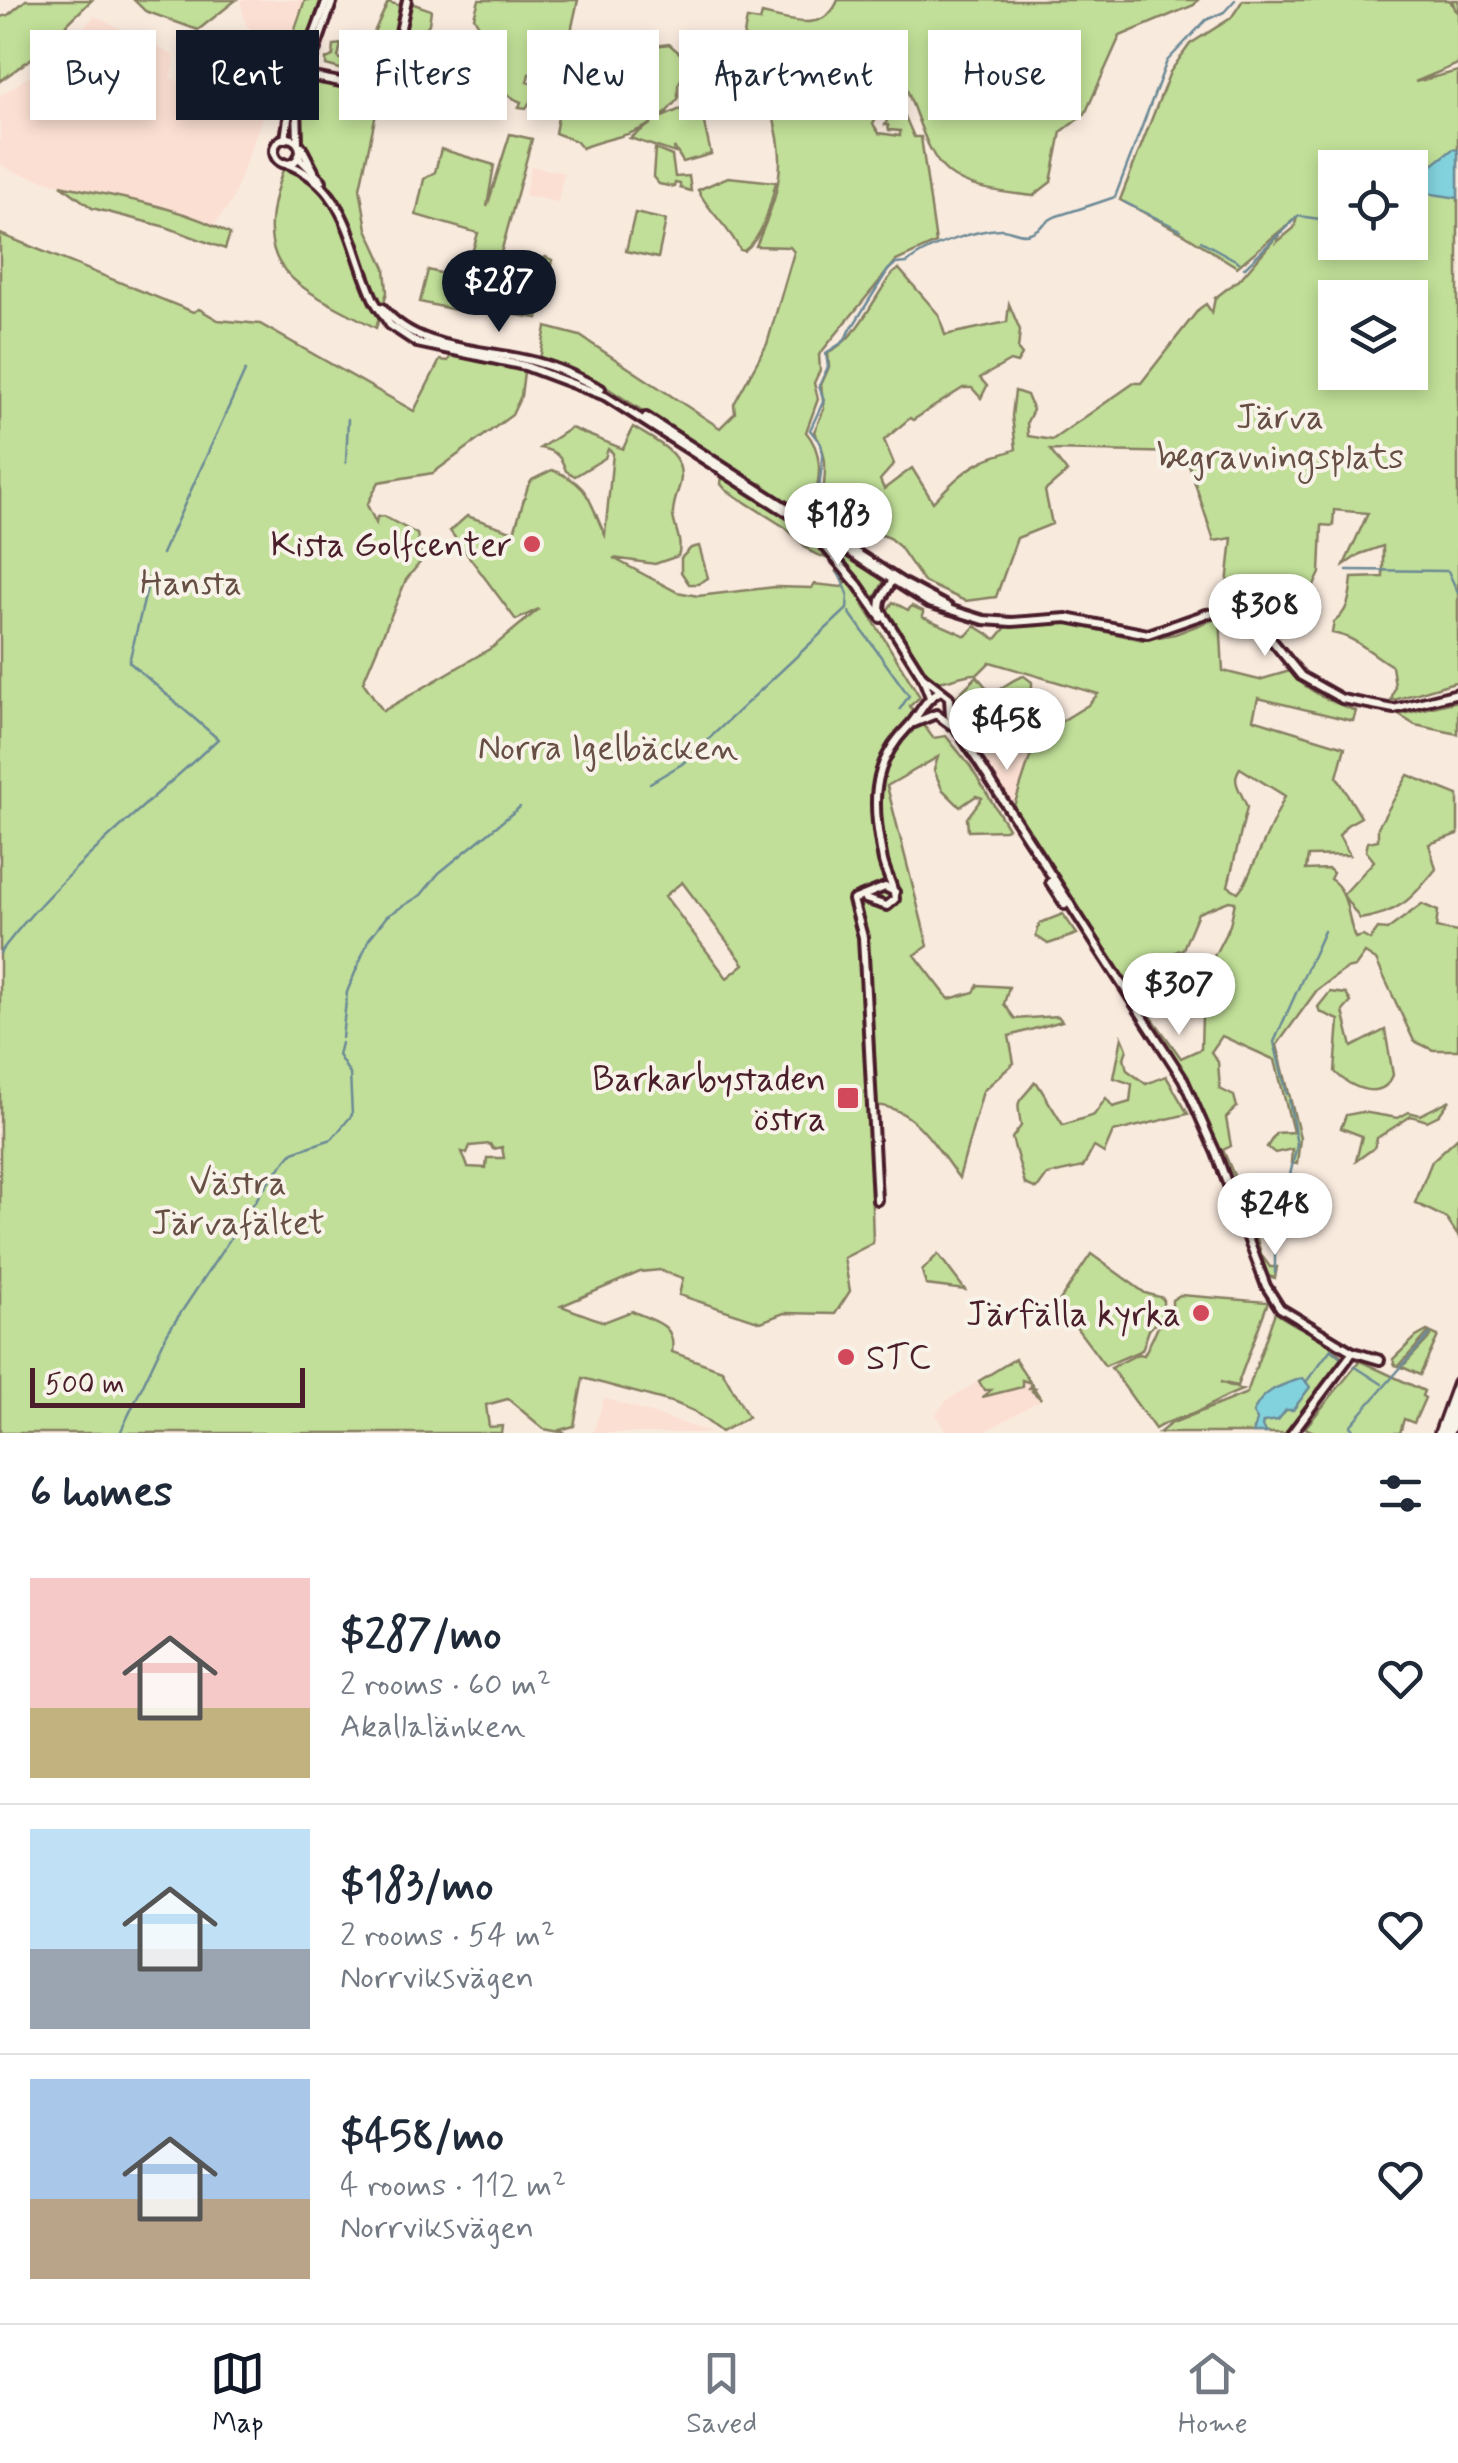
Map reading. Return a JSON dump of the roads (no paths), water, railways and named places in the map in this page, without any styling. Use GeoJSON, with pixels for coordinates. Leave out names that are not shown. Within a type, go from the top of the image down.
{"type":"FeatureCollection","features":[{"type":"Feature","properties":{"kind":"highway"},"geometry":{"type":"LineString","coordinates":[[1440,1433],[1458,1384]]}},
{"type":"Feature","properties":{"kind":"highway"},"geometry":{"type":"LineString","coordinates":[[1448,1433],[1458,1406]]}},
{"type":"Feature","properties":{"kind":"main road"},"geometry":{"type":"LineString","coordinates":[[319,31],[330,0]]}},
{"type":"Feature","properties":{"kind":"main road"},"geometry":{"type":"LineString","coordinates":[[319,76],[386,91],[407,0]]}},
{"type":"Feature","properties":{"kind":"main road"},"geometry":{"type":"LineString","coordinates":[[284,139],[287,120]]}},
{"type":"Feature","properties":{"kind":"main road"},"geometry":{"type":"LineString","coordinates":[[297,120],[298,158],[318,176]]}},
{"type":"Feature","properties":{"kind":"main road"},"geometry":{"type":"LineString","coordinates":[[298,140],[284,139],[276,145],[279,161],[308,174],[334,198],[379,310],[403,335],[427,346],[525,366],[594,390],[891,579],[958,612],[1006,622],[1082,620],[1148,634],[1206,614],[1232,612],[1257,622],[1300,676],[1342,699],[1394,709],[1458,693]]}},
{"type":"Feature","properties":{"kind":"main road"},"geometry":{"type":"LineString","coordinates":[[298,140],[318,176],[343,208],[378,300],[403,328],[426,338],[541,363],[596,386],[891,579]]}},
{"type":"Feature","properties":{"kind":"main road"},"geometry":{"type":"LineString","coordinates":[[285,163],[298,158]]}},
{"type":"Feature","properties":{"kind":"main road"},"geometry":{"type":"LineString","coordinates":[[807,526],[892,631],[922,676],[929,707],[959,732]]}},
{"type":"Feature","properties":{"kind":"main road"},"geometry":{"type":"LineString","coordinates":[[874,608],[891,579]]}},
{"type":"Feature","properties":{"kind":"main road"},"geometry":{"type":"LineString","coordinates":[[891,579],[880,606],[892,631]]}},
{"type":"Feature","properties":{"kind":"main road"},"geometry":{"type":"LineString","coordinates":[[922,676],[950,700],[949,710],[959,732],[1190,1093],[1271,1296],[1288,1315],[1353,1352],[1380,1360]]}},
{"type":"Feature","properties":{"kind":"main road"},"geometry":{"type":"LineString","coordinates":[[880,904],[884,862],[877,780],[886,754],[930,698],[940,692]]}},
{"type":"Feature","properties":{"kind":"main road"},"geometry":{"type":"LineString","coordinates":[[910,726],[949,710]]}},
{"type":"Feature","properties":{"kind":"main road"},"geometry":{"type":"LineString","coordinates":[[1024,834],[1057,894],[1099,950]]}},
{"type":"Feature","properties":{"kind":"main road"},"geometry":{"type":"LineString","coordinates":[[863,898],[892,904],[895,892],[884,862]]}},
{"type":"Feature","properties":{"kind":"main road"},"geometry":{"type":"LineString","coordinates":[[877,1200],[863,936],[853,900],[888,888],[895,892]]}},
{"type":"Feature","properties":{"kind":"main road"},"geometry":{"type":"LineString","coordinates":[[1292,1433],[1353,1352]]}},
{"type":"Feature","properties":{"kind":"water"},"geometry":{"type":"Polygon","coordinates":[[[1453,149],[1458,150],[1458,198],[1428,193],[1428,168],[1453,149]]]}},
{"type":"Feature","properties":{"kind":"water"},"geometry":{"type":"Polygon","coordinates":[[[1303,1378],[1310,1387],[1293,1410],[1286,1410],[1278,1420],[1263,1422],[1267,1433],[1253,1433],[1257,1420],[1253,1413],[1262,1399],[1280,1386],[1303,1378]]]}},
{"type":"Feature","properties":{"kind":"waterway"},"geometry":{"type":"LineString","coordinates":[[819,489],[823,455],[821,444],[810,430],[824,400],[819,386],[828,367],[826,353],[843,342],[888,270],[964,236],[1000,229],[1030,233],[1053,217],[1115,197],[1167,61],[1206,20],[1224,12],[1235,0]]}},
{"type":"Feature","properties":{"kind":"waterway"},"geometry":{"type":"LineString","coordinates":[[1124,202],[1181,230]]}},
{"type":"Feature","properties":{"kind":"waterway"},"geometry":{"type":"LineString","coordinates":[[1244,268],[1298,216],[1318,219]]}},
{"type":"Feature","properties":{"kind":"waterway"},"geometry":{"type":"LineString","coordinates":[[1201,241],[1239,262]]}},
{"type":"Feature","properties":{"kind":"waterway"},"geometry":{"type":"LineString","coordinates":[[162,554],[245,371]]}},
{"type":"Feature","properties":{"kind":"waterway"},"geometry":{"type":"LineString","coordinates":[[346,463],[348,419]]}},
{"type":"Feature","properties":{"kind":"waterway"},"geometry":{"type":"LineString","coordinates":[[816,494],[837,528],[857,542]]}},
{"type":"Feature","properties":{"kind":"waterway"},"geometry":{"type":"LineString","coordinates":[[1347,570],[1448,571],[1458,593]]}},
{"type":"Feature","properties":{"kind":"waterway"},"geometry":{"type":"LineString","coordinates":[[650,783],[682,764],[847,609],[848,594],[838,572]]}},
{"type":"Feature","properties":{"kind":"waterway"},"geometry":{"type":"LineString","coordinates":[[0,953],[75,869],[218,739],[129,662],[150,576]]}},
{"type":"Feature","properties":{"kind":"waterway"},"geometry":{"type":"LineString","coordinates":[[849,612],[909,696]]}},
{"type":"Feature","properties":{"kind":"waterway"},"geometry":{"type":"LineString","coordinates":[[900,709],[908,697]]}},
{"type":"Feature","properties":{"kind":"waterway"},"geometry":{"type":"LineString","coordinates":[[342,1038],[347,992],[369,939],[387,916],[421,895],[439,873],[520,807]]}},
{"type":"Feature","properties":{"kind":"waterway"},"geometry":{"type":"LineString","coordinates":[[1287,1094],[1274,1042],[1324,931]]}},
{"type":"Feature","properties":{"kind":"waterway"},"geometry":{"type":"LineString","coordinates":[[120,1433],[168,1332],[268,1182],[293,1152],[332,1139],[352,1115],[350,1074],[338,1055],[341,1043]]}},
{"type":"Feature","properties":{"kind":"waterway"},"geometry":{"type":"LineString","coordinates":[[1275,1273],[1275,1239],[1297,1145],[1289,1100]]}},
{"type":"Feature","properties":{"kind":"waterway"},"geometry":{"type":"LineString","coordinates":[[1356,1433],[1350,1426],[1430,1334]]}},
{"type":"Feature","properties":{"kind":"waterway"},"geometry":{"type":"LineString","coordinates":[[1306,1382],[1331,1349],[1344,1360]]}},
{"type":"Feature","properties":{"kind":"waterway"},"geometry":{"type":"LineString","coordinates":[[1354,1366],[1382,1384]]}},
{"type":"Feature","properties":{"kind":"place","name":"Kista Golfcenter"},"geometry":{"type":"Point","coordinates":[532,544]}},
{"type":"Feature","properties":{"kind":"place","name":"Barkarbystaden östra"},"geometry":{"type":"Point","coordinates":[848,1098]}},
{"type":"Feature","properties":{"kind":"place","name":"Järfälla kyrka"},"geometry":{"type":"Point","coordinates":[1201,1313]}},
{"type":"Feature","properties":{"kind":"place","name":"STC"},"geometry":{"type":"Point","coordinates":[846,1357]}},
{"type":"Feature","properties":{"kind":"park label","name":"Järva begravningsplats"},"geometry":{"type":"Point","coordinates":[1280,436]}},
{"type":"Feature","properties":{"kind":"park label","name":"Hansta"},"geometry":{"type":"Point","coordinates":[191,582]}},
{"type":"Feature","properties":{"kind":"park label","name":"Norra Igelbäcken"},"geometry":{"type":"Point","coordinates":[608,747]}},
{"type":"Feature","properties":{"kind":"park label","name":"Västra Järvafältet"},"geometry":{"type":"Point","coordinates":[238,1202]}}]}
